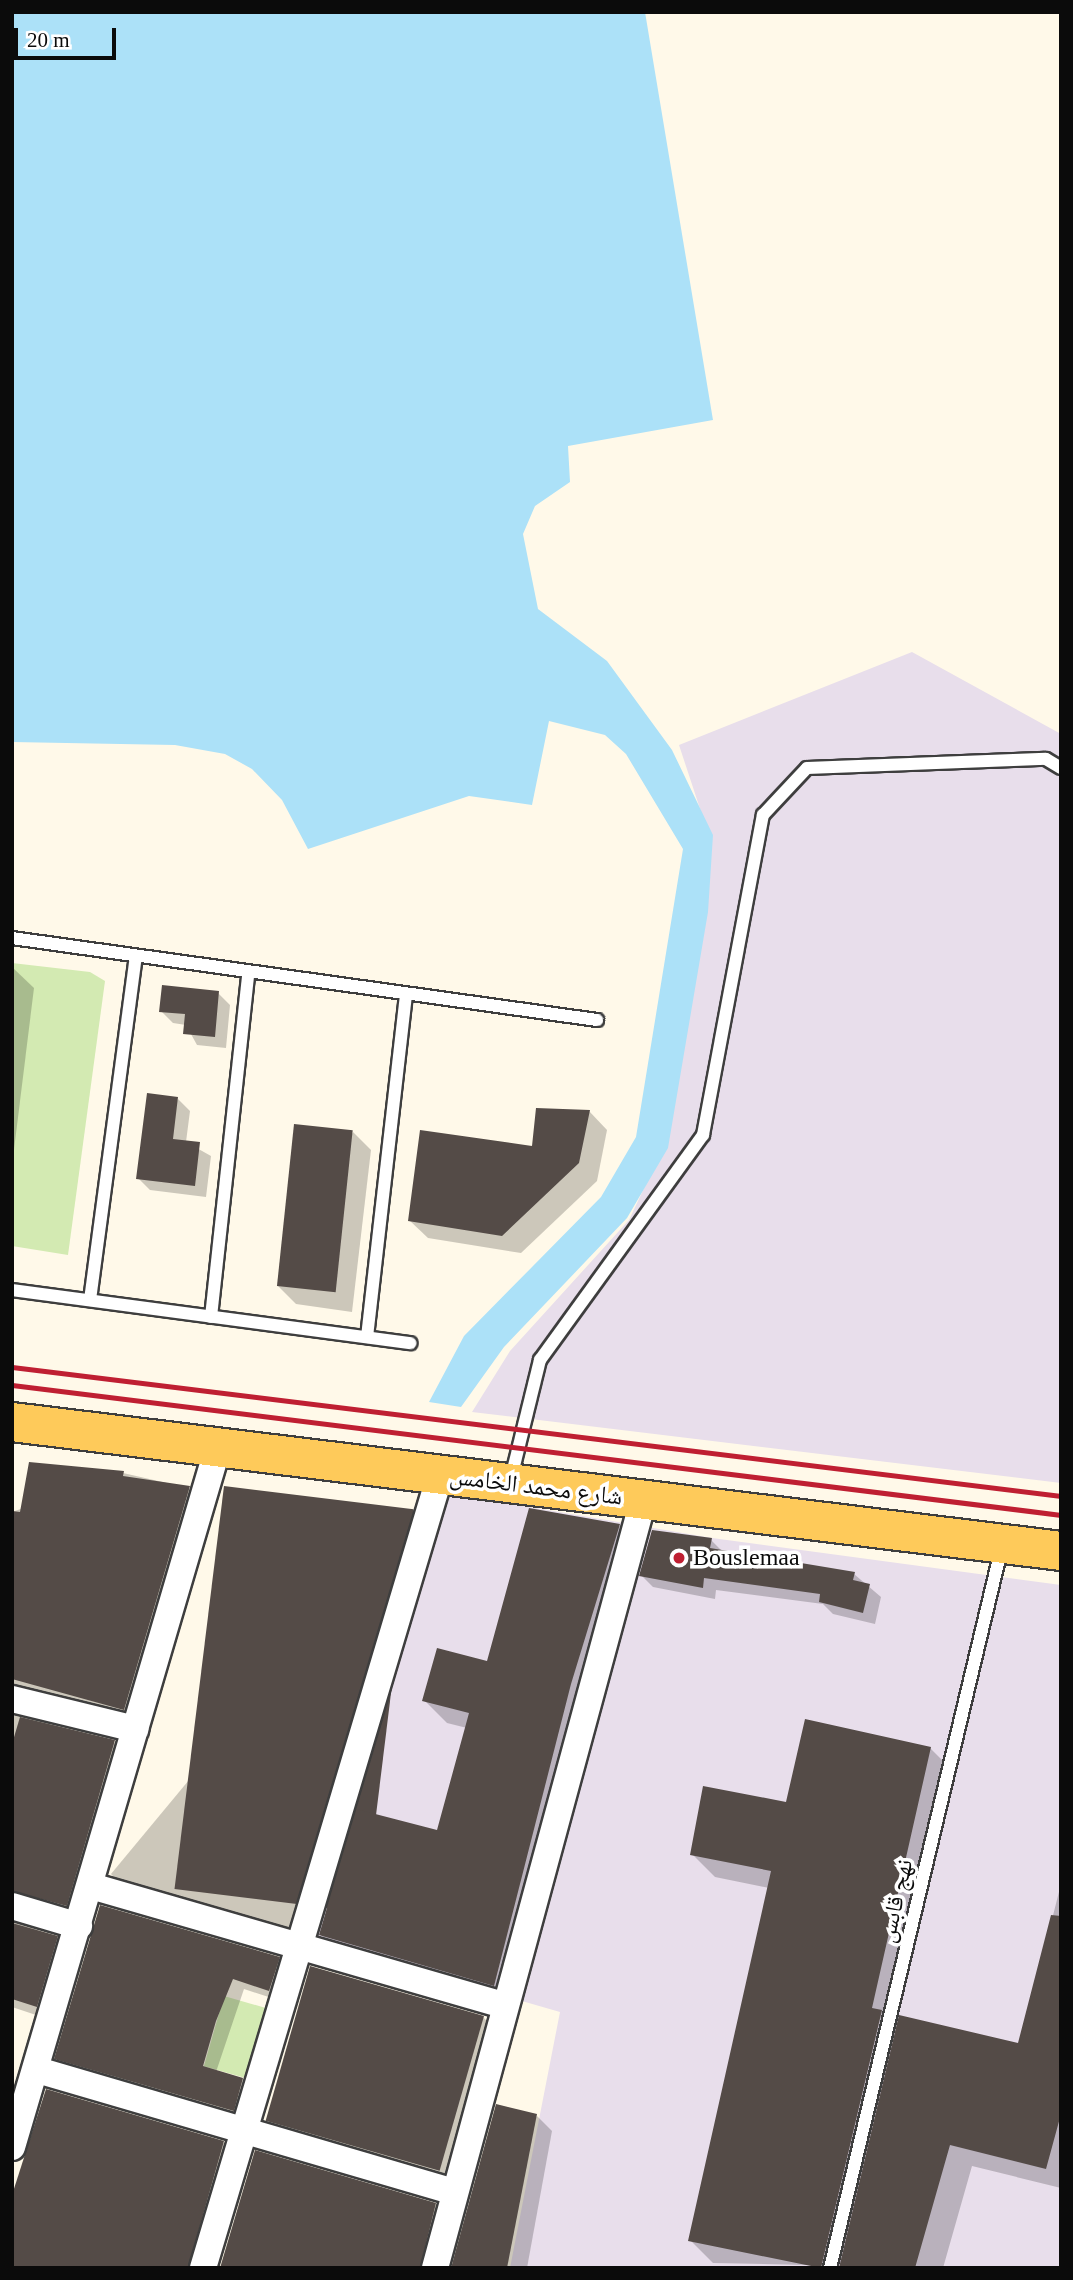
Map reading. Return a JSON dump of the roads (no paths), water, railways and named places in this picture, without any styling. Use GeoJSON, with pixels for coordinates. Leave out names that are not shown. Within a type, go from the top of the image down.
{"type":"FeatureCollection","features":[{"type":"Feature","properties":{"kind":"main road","name":"شارع محمد الخامس"},"geometry":{"type":"LineString","coordinates":[[12,1422],[1061,1551]]}},
{"type":"Feature","properties":{"kind":"street"},"geometry":{"type":"LineString","coordinates":[[12,2147],[37,2070],[218,1447]]}},
{"type":"Feature","properties":{"kind":"street"},"geometry":{"type":"LineString","coordinates":[[203,2268],[440,1475]]}},
{"type":"Feature","properties":{"kind":"street"},"geometry":{"type":"LineString","coordinates":[[435,2268],[452,2191],[643,1500]]}},
{"type":"Feature","properties":{"kind":"street"},"geometry":{"type":"LineString","coordinates":[[12,1699],[135,1729]]}},
{"type":"Feature","properties":{"kind":"street"},"geometry":{"type":"LineString","coordinates":[[91,1886],[300,1943],[503,2005]]}},
{"type":"Feature","properties":{"kind":"street"},"geometry":{"type":"LineString","coordinates":[[12,1906],[79,1926]]}},
{"type":"Feature","properties":{"kind":"street"},"geometry":{"type":"LineString","coordinates":[[37,2070],[243,2133],[452,2191]]}},
{"type":"Feature","properties":{"kind":"lane"},"geometry":{"type":"LineString","coordinates":[[510,1484],[518,1431],[540,1360],[703,1135],[763,815],[807,768],[1046,759],[1061,768]]}},
{"type":"Feature","properties":{"kind":"lane"},"geometry":{"type":"LineString","coordinates":[[12,938],[248,974],[597,1020]]}},
{"type":"Feature","properties":{"kind":"lane"},"geometry":{"type":"LineString","coordinates":[[90,1300],[136,957]]}},
{"type":"Feature","properties":{"kind":"lane"},"geometry":{"type":"LineString","coordinates":[[211,1317],[248,974]]}},
{"type":"Feature","properties":{"kind":"lane"},"geometry":{"type":"LineString","coordinates":[[367,1337],[406,995]]}},
{"type":"Feature","properties":{"kind":"lane"},"geometry":{"type":"LineString","coordinates":[[12,1290],[410,1343]]}},
{"type":"Feature","properties":{"kind":"lane","name":"نهج قابس"},"geometry":{"type":"LineString","coordinates":[[830,2268],[1003,1544]]}},
{"type":"Feature","properties":{"kind":"water"},"geometry":{"type":"Polygon","coordinates":[[[12,12],[645,12],[713,420],[568,446],[570,482],[535,506],[523,534],[538,609],[607,661],[672,750],[713,835],[708,912],[668,1148],[627,1218],[504,1347],[461,1407],[429,1402],[464,1336],[601,1197],[636,1137],[683,849],[626,754],[605,735],[549,721],[532,805],[469,796],[308,849],[282,800],[252,769],[225,754],[175,745],[12,742],[12,12]]]}},
{"type":"Feature","properties":{"kind":"railway"},"geometry":{"type":"LineString","coordinates":[[12,1367],[1061,1496]]}},
{"type":"Feature","properties":{"kind":"railway"},"geometry":{"type":"LineString","coordinates":[[12,1385],[1061,1515]]}},
{"type":"Feature","properties":{"kind":"place","name":"Bouslemaa"},"geometry":{"type":"Point","coordinates":[679,1558]}}]}
